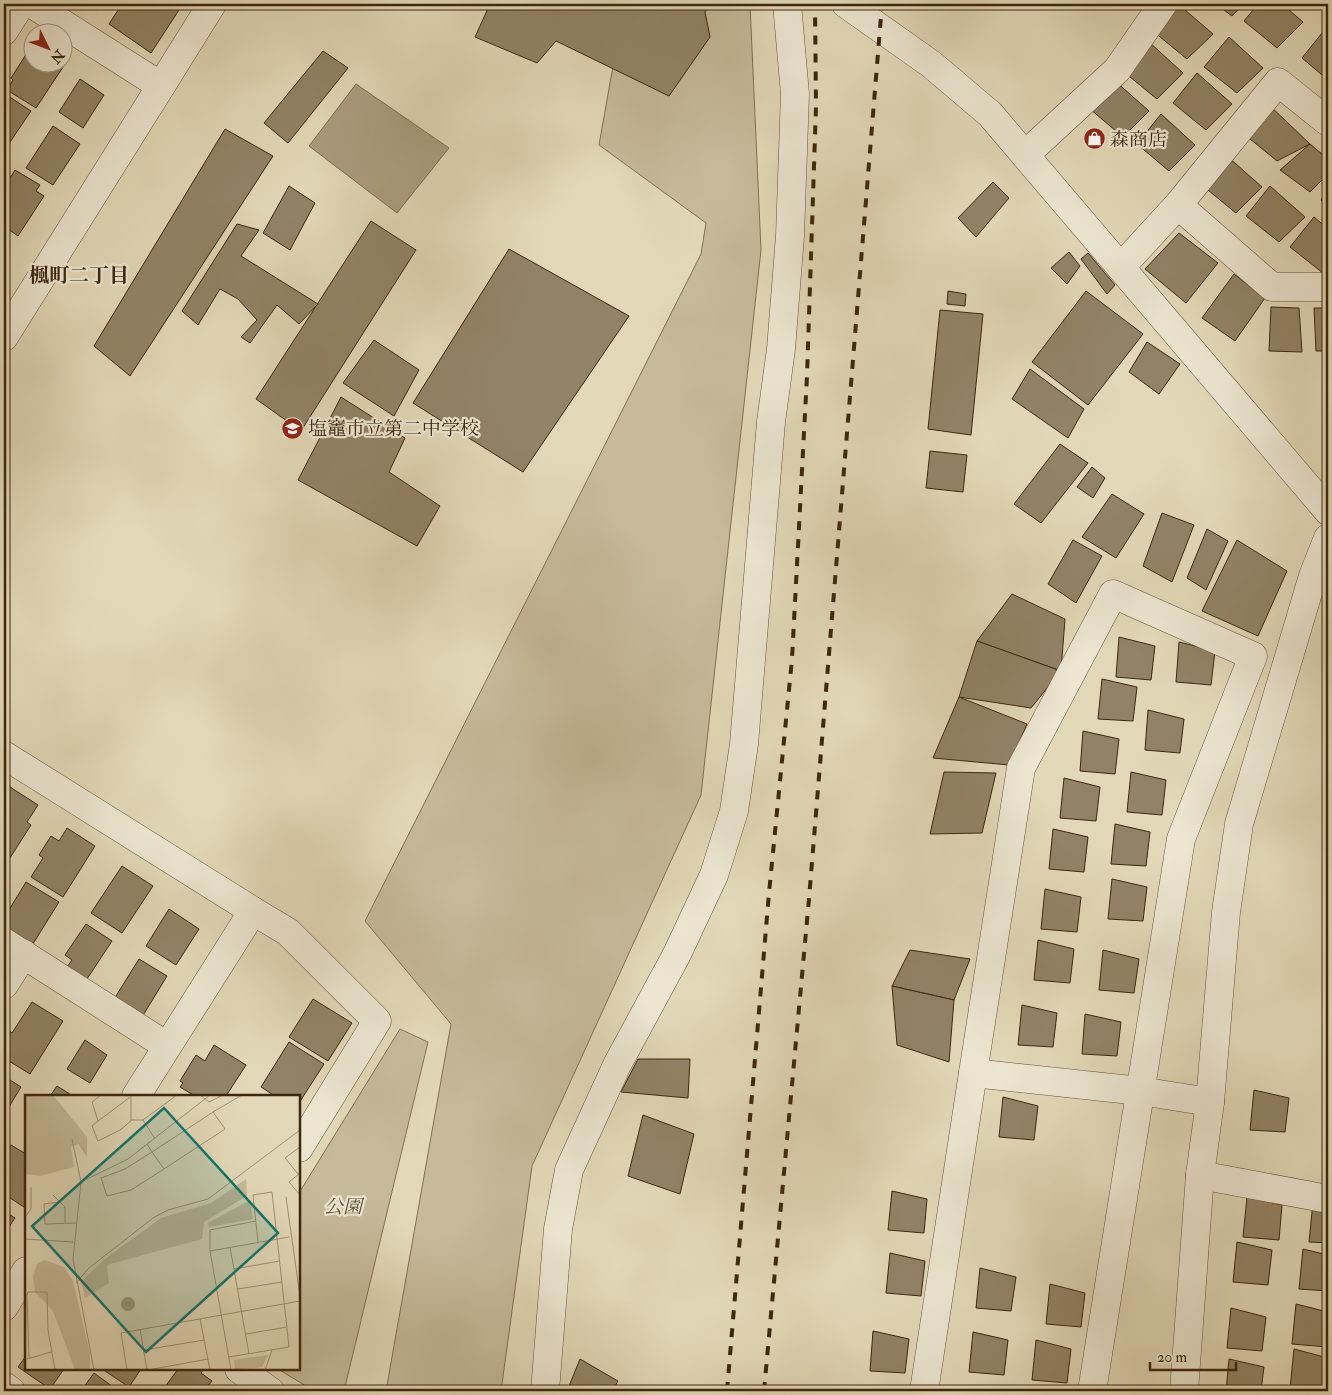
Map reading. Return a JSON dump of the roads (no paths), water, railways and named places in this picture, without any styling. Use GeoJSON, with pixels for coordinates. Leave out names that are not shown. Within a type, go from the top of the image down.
{"type":"FeatureCollection","features":[{"type":"Feature","properties":{"kind":"street"},"geometry":{"type":"LineString","coordinates":[[4,30],[21,4]]}},
{"type":"Feature","properties":{"kind":"street"},"geometry":{"type":"LineString","coordinates":[[32,4],[161,86]]}},
{"type":"Feature","properties":{"kind":"street"},"geometry":{"type":"LineString","coordinates":[[4,337],[212,4]]}},
{"type":"Feature","properties":{"kind":"street"},"geometry":{"type":"LineString","coordinates":[[545,1391],[558,1229],[569,1170],[617,1065],[677,954],[714,875],[734,811],[744,744],[771,422],[781,349],[790,236],[794,94],[787,4]]}},
{"type":"Feature","properties":{"kind":"street"},"geometry":{"type":"LineString","coordinates":[[846,4],[931,64],[990,114],[1328,511]]}},
{"type":"Feature","properties":{"kind":"street"},"geometry":{"type":"LineString","coordinates":[[1026,154],[1117,70],[1163,4]]}},
{"type":"Feature","properties":{"kind":"street"},"geometry":{"type":"LineString","coordinates":[[1121,267],[1178,205],[1278,82],[1328,122]]}},
{"type":"Feature","properties":{"kind":"street"},"geometry":{"type":"LineString","coordinates":[[1178,205],[1272,287],[1327,286]]}},
{"type":"Feature","properties":{"kind":"street"},"geometry":{"type":"LineString","coordinates":[[1184,1391],[1200,1175],[1210,1102],[1226,912],[1239,824],[1313,576],[1328,538]]}},
{"type":"Feature","properties":{"kind":"street"},"geometry":{"type":"LineString","coordinates":[[924,1391],[1021,768],[1113,594],[1253,656],[1182,838],[1092,1391]]}},
{"type":"Feature","properties":{"kind":"street"},"geometry":{"type":"LineString","coordinates":[[4,755],[288,932],[377,1021],[300,1146]]}},
{"type":"Feature","properties":{"kind":"street"},"geometry":{"type":"LineString","coordinates":[[137,1095],[253,911]]}},
{"type":"Feature","properties":{"kind":"street"},"geometry":{"type":"LineString","coordinates":[[4,985],[14,948],[167,1046]]}},
{"type":"Feature","properties":{"kind":"street"},"geometry":{"type":"LineString","coordinates":[[973,1073],[1140,1091],[1210,1102]]}},
{"type":"Feature","properties":{"kind":"street"},"geometry":{"type":"LineString","coordinates":[[1200,1175],[1328,1199]]}},
{"type":"Feature","properties":{"kind":"street"},"geometry":{"type":"LineString","coordinates":[[4,1307],[25,1273]]}},
{"type":"Feature","properties":{"kind":"street"},"geometry":{"type":"LineString","coordinates":[[240,1370],[270,1391]]}},
{"type":"Feature","properties":{"kind":"street"},"geometry":{"type":"LineString","coordinates":[[4,1386],[11,1391]]}},
{"type":"Feature","properties":{"kind":"railway"},"geometry":{"type":"LineString","coordinates":[[727,1391],[769,893],[792,659],[807,376],[816,106],[815,4]]}},
{"type":"Feature","properties":{"kind":"railway"},"geometry":{"type":"LineString","coordinates":[[764,1391],[809,899],[882,4]]}},
{"type":"Feature","properties":{"kind":"place","name":"森商店"},"geometry":{"type":"Point","coordinates":[1094,139]}},
{"type":"Feature","properties":{"kind":"place","name":"塩竈市立第二中学校"},"geometry":{"type":"Point","coordinates":[292,428]}},
{"type":"Feature","properties":{"kind":"district","name":"楓町二丁目"},"geometry":{"type":"Point","coordinates":[79,275]}},
{"type":"Feature","properties":{"kind":"park label","name":"公園"},"geometry":{"type":"Point","coordinates":[343,1206]}}]}
